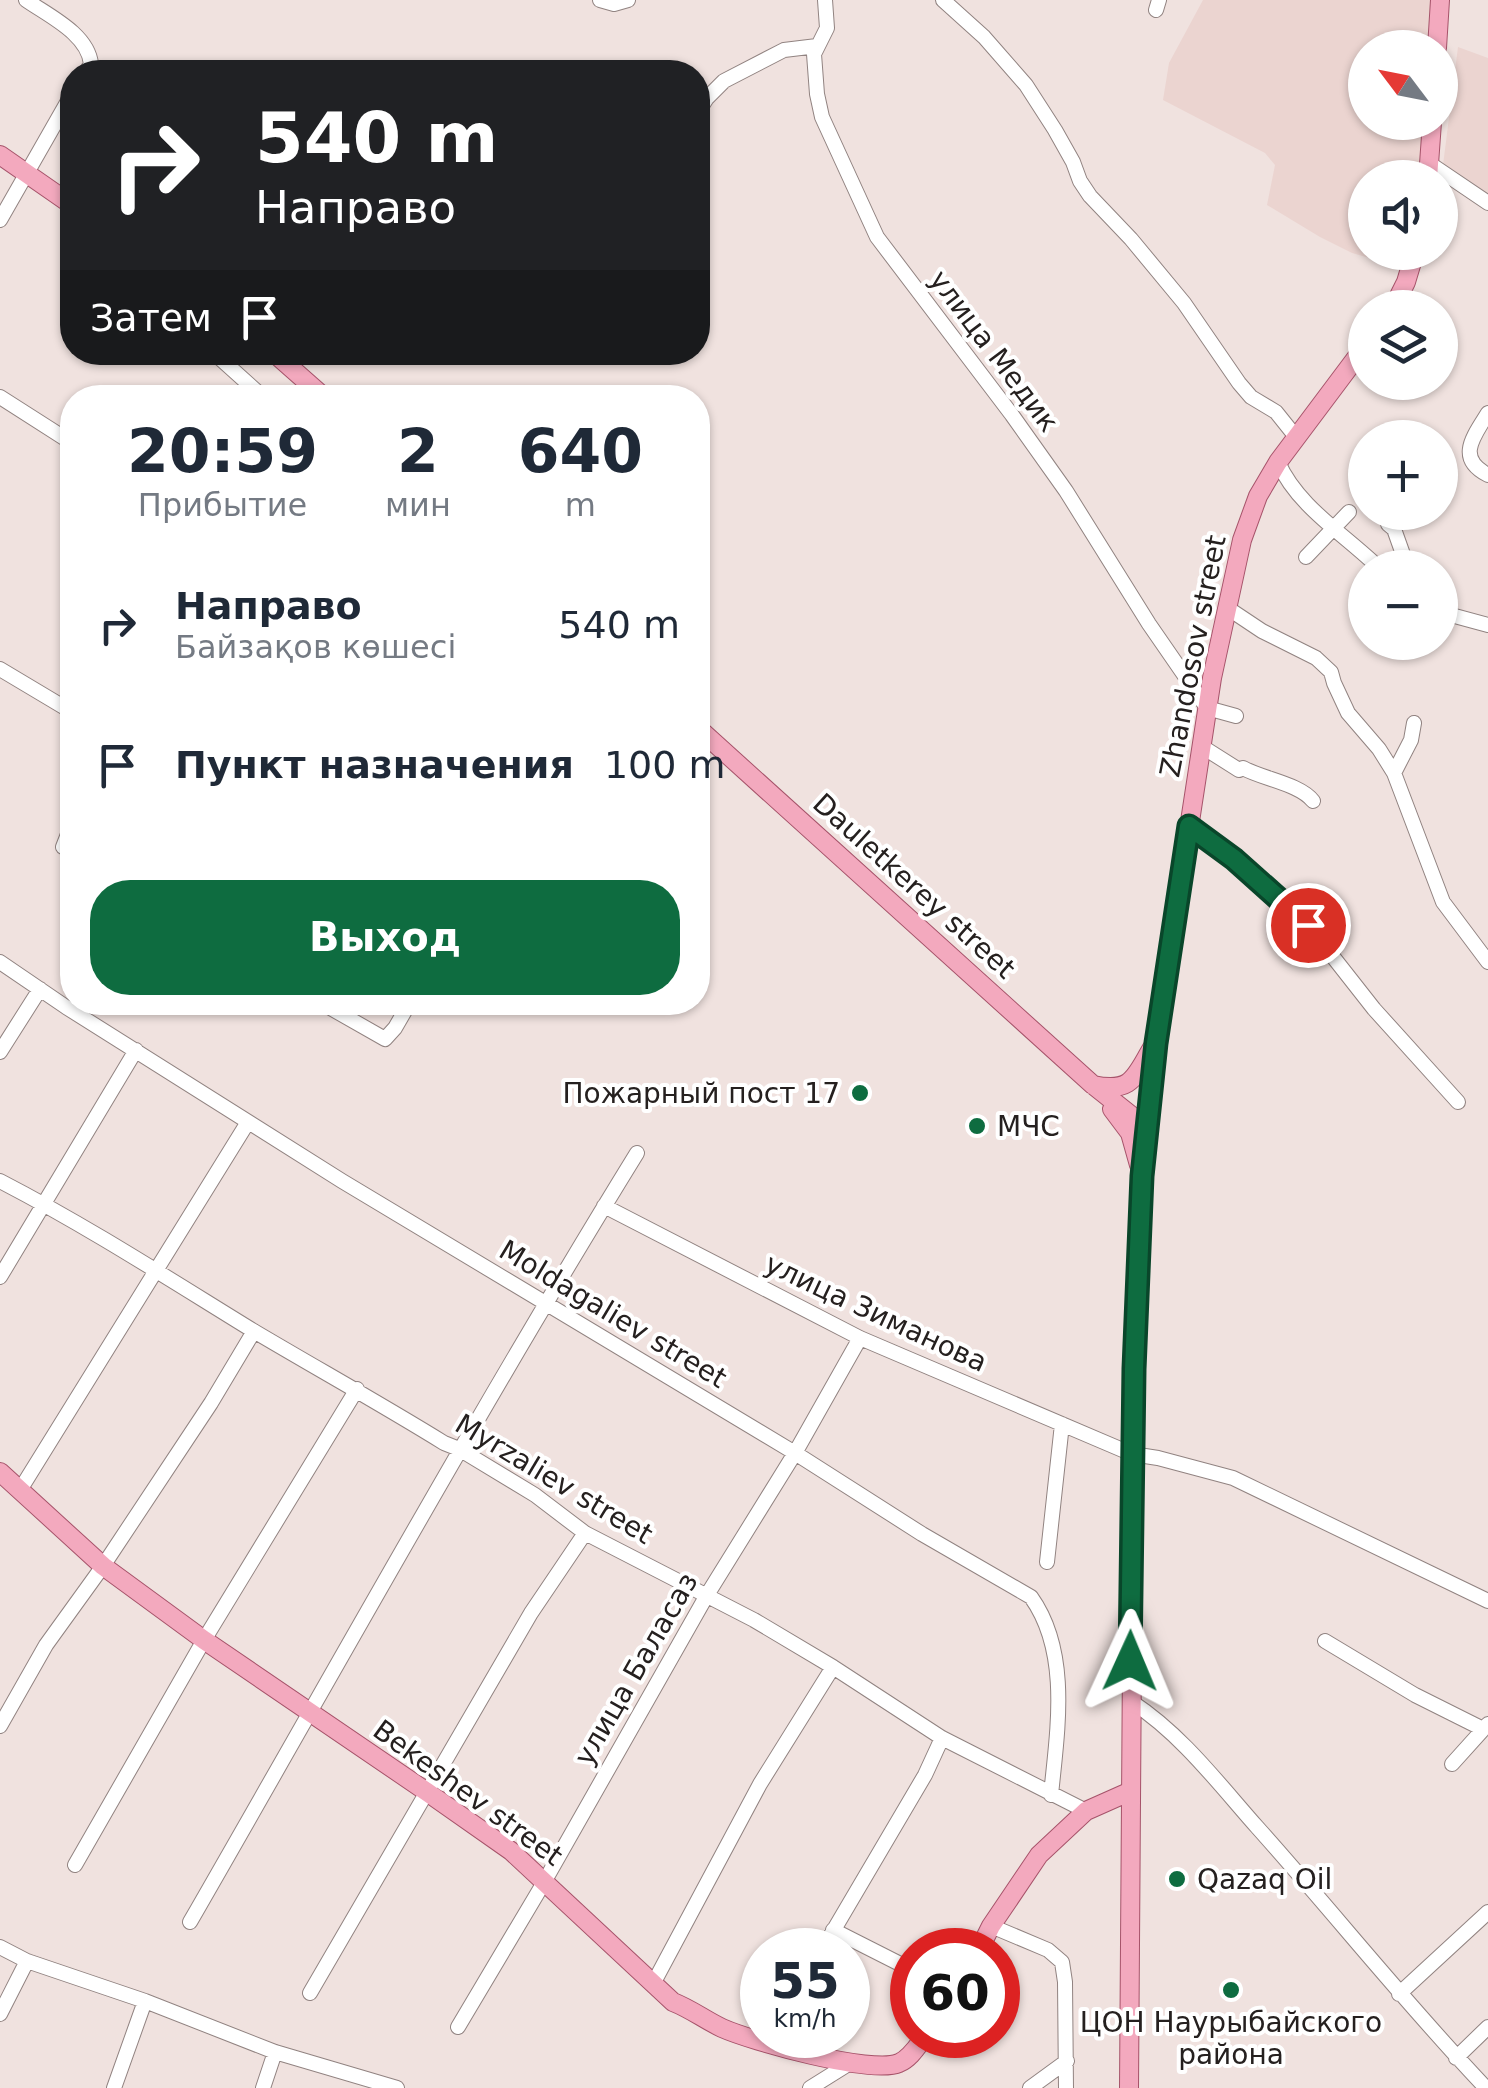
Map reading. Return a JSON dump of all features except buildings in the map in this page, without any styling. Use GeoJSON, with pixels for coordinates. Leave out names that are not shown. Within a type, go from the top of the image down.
{"type":"FeatureCollection","features":[{"type":"Feature","properties":{"kind":"main road"},"geometry":{"type":"LineString","coordinates":[[1438,30],[1440,0]]}},
{"type":"Feature","properties":{"kind":"main road"},"geometry":{"type":"LineString","coordinates":[[0,155],[60,197]]}},
{"type":"Feature","properties":{"kind":"main road"},"geometry":{"type":"LineString","coordinates":[[288,365],[311,385]]}},
{"type":"Feature","properties":{"kind":"main road","name":"Zhandosov street"},"geometry":{"type":"LineString","coordinates":[[1128,2088],[1132,1454],[1142,1176],[1156,1043],[1207,708],[1242,540],[1258,496],[1278,462],[1348,368]]}},
{"type":"Feature","properties":{"kind":"main road","name":"Dauletkerey street"},"geometry":{"type":"LineString","coordinates":[[710,739],[1093,1084]]}},
{"type":"Feature","properties":{"kind":"main road"},"geometry":{"type":"LineString","coordinates":[[1093,1084],[1124,1086],[1133,1080],[1156,1043]]}},
{"type":"Feature","properties":{"kind":"main road"},"geometry":{"type":"LineString","coordinates":[[1093,1084],[1146,1128]]}},
{"type":"Feature","properties":{"kind":"main road"},"geometry":{"type":"LineString","coordinates":[[1093,1084],[1130,1133],[1142,1176]]}},
{"type":"Feature","properties":{"kind":"main road","name":"Bekeshev street"},"geometry":{"type":"LineString","coordinates":[[0,1472],[103,1566],[308,1716],[510,1851],[674,2002],[718,2026],[740,2032]]}},
{"type":"Feature","properties":{"kind":"main road"},"geometry":{"type":"LineString","coordinates":[[991,1926],[1039,1855],[1086,1811],[1131,1791]]}},
{"type":"Feature","properties":{"kind":"main road","name":"Bekeshev street"},"geometry":{"type":"LineString","coordinates":[[834,2058],[850,2063],[896,2064],[905,2058]]}},
{"type":"Feature","properties":{"kind":"street"},"geometry":{"type":"LineString","coordinates":[[26,0],[80,40],[88,50],[88,60]]}},
{"type":"Feature","properties":{"kind":"street"},"geometry":{"type":"LineString","coordinates":[[600,0],[614,4],[628,0]]}},
{"type":"Feature","properties":{"kind":"street","name":"улица Медик"},"geometry":{"type":"LineString","coordinates":[[826,0],[827,28],[814,54],[822,117],[877,237],[1012,415],[1207,708]]}},
{"type":"Feature","properties":{"kind":"street"},"geometry":{"type":"LineString","coordinates":[[943,0],[984,37],[1026,85],[1090,196],[1131,238],[1184,303],[1251,397],[1276,412],[1296,436]]}},
{"type":"Feature","properties":{"kind":"street"},"geometry":{"type":"LineString","coordinates":[[710,95],[724,81],[776,53],[817,46]]}},
{"type":"Feature","properties":{"kind":"street"},"geometry":{"type":"LineString","coordinates":[[0,220],[60,116]]}},
{"type":"Feature","properties":{"kind":"street"},"geometry":{"type":"LineString","coordinates":[[1458,187],[1488,204]]}},
{"type":"Feature","properties":{"kind":"street"},"geometry":{"type":"LineString","coordinates":[[227,365],[250,385]]}},
{"type":"Feature","properties":{"kind":"street"},"geometry":{"type":"LineString","coordinates":[[0,398],[60,436]]}},
{"type":"Feature","properties":{"kind":"street"},"geometry":{"type":"LineString","coordinates":[[1488,413],[1469,451],[1476,467],[1488,475]]}},
{"type":"Feature","properties":{"kind":"street"},"geometry":{"type":"LineString","coordinates":[[1278,462],[1286,481],[1359,550]]}},
{"type":"Feature","properties":{"kind":"street"},"geometry":{"type":"LineString","coordinates":[[1306,557],[1348,514]]}},
{"type":"Feature","properties":{"kind":"street"},"geometry":{"type":"LineString","coordinates":[[1226,607],[1316,658],[1332,672],[1348,713],[1394,773],[1444,902],[1488,962]]}},
{"type":"Feature","properties":{"kind":"street"},"geometry":{"type":"LineString","coordinates":[[1458,616],[1488,624]]}},
{"type":"Feature","properties":{"kind":"street"},"geometry":{"type":"LineString","coordinates":[[0,668],[60,705]]}},
{"type":"Feature","properties":{"kind":"street"},"geometry":{"type":"LineString","coordinates":[[1207,708],[1236,716]]}},
{"type":"Feature","properties":{"kind":"street"},"geometry":{"type":"LineString","coordinates":[[1394,773],[1411,740],[1414,723]]}},
{"type":"Feature","properties":{"kind":"street"},"geometry":{"type":"LineString","coordinates":[[1201,746],[1239,770],[1243,768],[1304,792],[1313,802]]}},
{"type":"Feature","properties":{"kind":"street"},"geometry":{"type":"LineString","coordinates":[[1189,826],[1234,859],[1308,925],[1374,1010],[1458,1102]]}},
{"type":"Feature","properties":{"kind":"street","name":"Moldagaliev street"},"geometry":{"type":"LineString","coordinates":[[0,962],[60,998]]}},
{"type":"Feature","properties":{"kind":"street"},"geometry":{"type":"LineString","coordinates":[[0,1052],[40,989]]}},
{"type":"Feature","properties":{"kind":"street","name":"Moldagaliev street"},"geometry":{"type":"LineString","coordinates":[[87,1015],[248,1122],[1031,1597],[1050,1640],[1058,1679],[1051,1795]]}},
{"type":"Feature","properties":{"kind":"street"},"geometry":{"type":"LineString","coordinates":[[343,1015],[385,1039],[402,1015]]}},
{"type":"Feature","properties":{"kind":"street"},"geometry":{"type":"LineString","coordinates":[[0,1277],[136,1050]]}},
{"type":"Feature","properties":{"kind":"street"},"geometry":{"type":"LineString","coordinates":[[20,1490],[248,1122]]}},
{"type":"Feature","properties":{"kind":"street"},"geometry":{"type":"LineString","coordinates":[[190,1922],[459,1448],[637,1153]]}},
{"type":"Feature","properties":{"kind":"street","name":"Myrzaliev street"},"geometry":{"type":"LineString","coordinates":[[0,1181],[459,1448],[535,1495],[585,1532],[707,1595],[832,1667],[942,1738],[1086,1811]]}},
{"type":"Feature","properties":{"kind":"street","name":"улица Зиманова"},"geometry":{"type":"LineString","coordinates":[[604,1206],[860,1338],[1132,1454],[1234,1478],[1488,1602]]}},
{"type":"Feature","properties":{"kind":"street"},"geometry":{"type":"LineString","coordinates":[[0,1726],[46,1646],[211,1404],[254,1331]]}},
{"type":"Feature","properties":{"kind":"street","name":"улица Баласаз"},"geometry":{"type":"LineString","coordinates":[[458,2027],[860,1338]]}},
{"type":"Feature","properties":{"kind":"street"},"geometry":{"type":"LineString","coordinates":[[75,1865],[204,1640],[356,1389]]}},
{"type":"Feature","properties":{"kind":"street"},"geometry":{"type":"LineString","coordinates":[[1047,1562],[1062,1424]]}},
{"type":"Feature","properties":{"kind":"street"},"geometry":{"type":"LineString","coordinates":[[310,1993],[531,1613],[585,1532]]}},
{"type":"Feature","properties":{"kind":"street"},"geometry":{"type":"LineString","coordinates":[[1325,1642],[1415,1695],[1486,1726],[1452,1764]]}},
{"type":"Feature","properties":{"kind":"street"},"geometry":{"type":"LineString","coordinates":[[652,1984],[760,1784],[832,1667]]}},
{"type":"Feature","properties":{"kind":"street"},"geometry":{"type":"LineString","coordinates":[[1132,1702],[1197,1757],[1399,1994],[1486,2088]]}},
{"type":"Feature","properties":{"kind":"street"},"geometry":{"type":"LineString","coordinates":[[834,1928],[917,1790],[942,1738]]}},
{"type":"Feature","properties":{"kind":"street"},"geometry":{"type":"LineString","coordinates":[[1399,1994],[1488,1912]]}},
{"type":"Feature","properties":{"kind":"street"},"geometry":{"type":"LineString","coordinates":[[991,1926],[1048,1950],[1062,1962],[1066,2088]]}},
{"type":"Feature","properties":{"kind":"street"},"geometry":{"type":"LineString","coordinates":[[0,1948],[26,1962],[275,2052],[393,2087]]}},
{"type":"Feature","properties":{"kind":"street"},"geometry":{"type":"LineString","coordinates":[[0,2014],[26,1962]]}},
{"type":"Feature","properties":{"kind":"street"},"geometry":{"type":"LineString","coordinates":[[114,2088],[144,2002]]}},
{"type":"Feature","properties":{"kind":"street"},"geometry":{"type":"LineString","coordinates":[[1456,2058],[1488,2027]]}},
{"type":"Feature","properties":{"kind":"street"},"geometry":{"type":"LineString","coordinates":[[263,2088],[275,2052]]}},
{"type":"Feature","properties":{"kind":"street"},"geometry":{"type":"LineString","coordinates":[[1030,2088],[1067,2061]]}},
{"type":"Feature","properties":{"kind":"street"},"geometry":{"type":"LineString","coordinates":[[810,2088],[850,2063]]}},
{"type":"Feature","properties":{"kind":"shaded area"},"geometry":{"type":"Polygon","coordinates":[[[1203,0],[1440,0],[1438,30],[1348,30],[1348,140],[1431,140],[1429,160],[1348,160],[1348,251],[1267,205],[1275,165],[1265,153],[1163,100],[1169,63],[1203,0]]]}},
{"type":"Feature","properties":{"kind":"shaded area"},"geometry":{"type":"Polygon","coordinates":[[[1458,47],[1488,58],[1488,203],[1458,183],[1458,160],[1444,160],[1446,140],[1458,140],[1458,47]]]}},
{"type":"Feature","properties":{"kind":"place","name":"Пожарный пост 17"},"geometry":{"type":"Point","coordinates":[860,1093]}},
{"type":"Feature","properties":{"kind":"place","name":"МЧС"},"geometry":{"type":"Point","coordinates":[977,1126]}},
{"type":"Feature","properties":{"kind":"place","name":"Qazaq Oil"},"geometry":{"type":"Point","coordinates":[1177,1879]}},
{"type":"Feature","properties":{"kind":"place","name":"ЦОН Наурыбайского района"},"geometry":{"type":"Point","coordinates":[1231,1990]}},
{"type":"Feature","properties":{"kind":"route"},"geometry":{"type":"LineString","coordinates":[[1130,1661],[1134,1369],[1142,1176],[1156,1043],[1189,826],[1234,859],[1308,925]]}}]}
